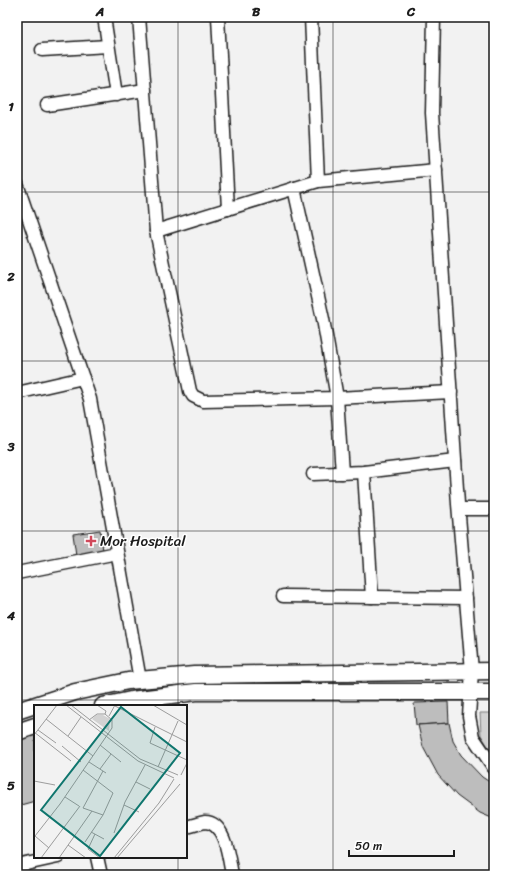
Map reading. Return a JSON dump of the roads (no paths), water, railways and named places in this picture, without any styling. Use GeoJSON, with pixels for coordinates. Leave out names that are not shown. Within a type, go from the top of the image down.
{"type":"FeatureCollection","features":[{"type":"Feature","properties":{"kind":"main road"},"geometry":{"type":"LineString","coordinates":[[35,705],[75,692],[140,680],[194,675],[494,671]]}},
{"type":"Feature","properties":{"kind":"main road"},"geometry":{"type":"LineString","coordinates":[[108,705],[131,700],[196,692],[494,692]]}},
{"type":"Feature","properties":{"kind":"main road"},"geometry":{"type":"LineString","coordinates":[[17,711],[34,705]]}},
{"type":"Feature","properties":{"kind":"main road"},"geometry":{"type":"LineString","coordinates":[[17,732],[34,726]]}},
{"type":"Feature","properties":{"kind":"street"},"geometry":{"type":"LineString","coordinates":[[104,17],[116,94]]}},
{"type":"Feature","properties":{"kind":"street"},"geometry":{"type":"LineString","coordinates":[[139,17],[156,231],[190,391],[193,396],[203,401],[337,398],[451,392]]}},
{"type":"Feature","properties":{"kind":"street"},"geometry":{"type":"LineString","coordinates":[[218,17],[228,209]]}},
{"type":"Feature","properties":{"kind":"street"},"geometry":{"type":"LineString","coordinates":[[312,17],[318,181]]}},
{"type":"Feature","properties":{"kind":"street"},"geometry":{"type":"LineString","coordinates":[[434,17],[432,113],[455,461],[472,672],[469,692],[469,716],[473,737],[494,768]]}},
{"type":"Feature","properties":{"kind":"street"},"geometry":{"type":"LineString","coordinates":[[42,50],[108,46]]}},
{"type":"Feature","properties":{"kind":"street"},"geometry":{"type":"LineString","coordinates":[[48,105],[145,90]]}},
{"type":"Feature","properties":{"kind":"street"},"geometry":{"type":"LineString","coordinates":[[156,231],[318,181],[436,170]]}},
{"type":"Feature","properties":{"kind":"street"},"geometry":{"type":"LineString","coordinates":[[17,184],[90,399],[140,680]]}},
{"type":"Feature","properties":{"kind":"street"},"geometry":{"type":"LineString","coordinates":[[294,188],[323,319],[337,398],[342,472]]}},
{"type":"Feature","properties":{"kind":"street"},"geometry":{"type":"LineString","coordinates":[[17,393],[83,378]]}},
{"type":"Feature","properties":{"kind":"street"},"geometry":{"type":"LineString","coordinates":[[313,474],[364,472],[455,461]]}},
{"type":"Feature","properties":{"kind":"street"},"geometry":{"type":"LineString","coordinates":[[364,472],[372,597]]}},
{"type":"Feature","properties":{"kind":"street"},"geometry":{"type":"LineString","coordinates":[[459,509],[494,509]]}},
{"type":"Feature","properties":{"kind":"street"},"geometry":{"type":"LineString","coordinates":[[17,573],[117,553]]}},
{"type":"Feature","properties":{"kind":"street"},"geometry":{"type":"LineString","coordinates":[[283,596],[466,598]]}},
{"type":"Feature","properties":{"kind":"street"},"geometry":{"type":"LineString","coordinates":[[187,827],[205,822],[214,825],[219,829],[224,839],[232,875]]}},
{"type":"Feature","properties":{"kind":"street"},"geometry":{"type":"LineString","coordinates":[[17,866],[53,858]]}},
{"type":"Feature","properties":{"kind":"street"},"geometry":{"type":"LineString","coordinates":[[97,858],[101,875]]}},
{"type":"Feature","properties":{"kind":"place","name":"Mor Hospital"},"geometry":{"type":"Point","coordinates":[91,541]}}]}
